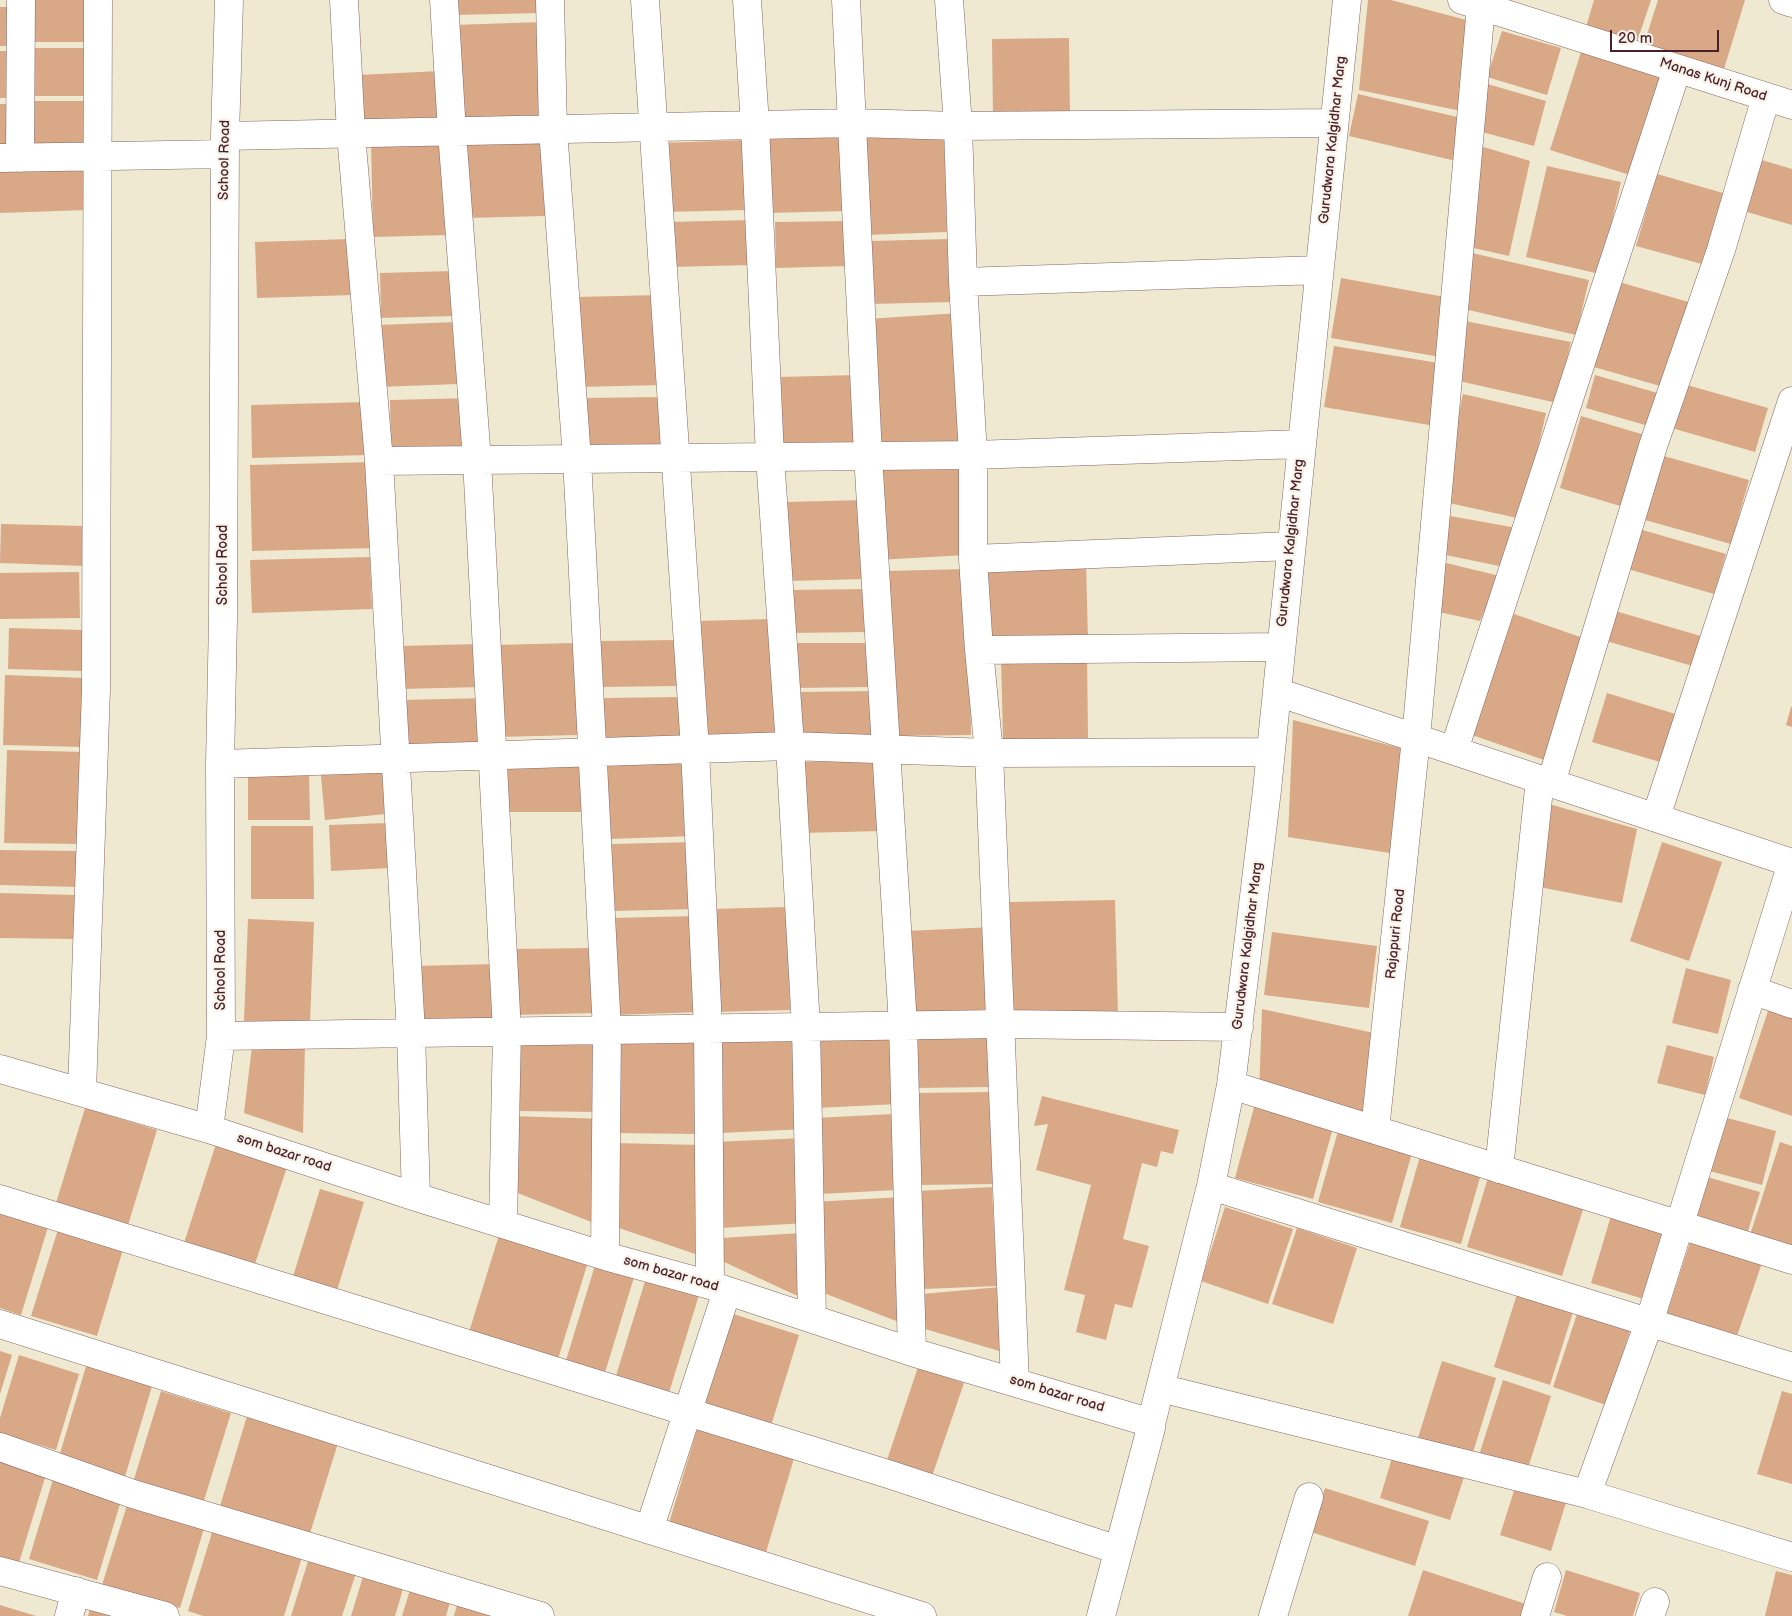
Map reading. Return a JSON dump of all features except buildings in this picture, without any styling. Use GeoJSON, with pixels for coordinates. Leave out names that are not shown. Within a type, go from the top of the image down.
{"type":"FeatureCollection","features":[{"type":"Feature","properties":{"kind":"street"},"geometry":{"type":"LineString","coordinates":[[21,0],[10,158],[98,157],[351,134],[854,123],[958,126],[1334,123]]}},
{"type":"Feature","properties":{"kind":"street"},"geometry":{"type":"LineString","coordinates":[[82,1091],[96,690],[98,0]]}},
{"type":"Feature","properties":{"kind":"street","name":"School Road"},"geometry":{"type":"LineString","coordinates":[[209,1129],[221,1036],[220,764],[223,608],[225,145],[229,0]]}},
{"type":"Feature","properties":{"kind":"street"},"geometry":{"type":"LineString","coordinates":[[344,0],[351,134],[379,461],[412,1034],[416,1197]]}},
{"type":"Feature","properties":{"kind":"street"},"geometry":{"type":"LineString","coordinates":[[444,0],[477,460],[494,755],[507,1032],[503,1224]]}},
{"type":"Feature","properties":{"kind":"street"},"geometry":{"type":"LineString","coordinates":[[550,0],[553,129],[577,459],[607,1030],[605,1256]]}},
{"type":"Feature","properties":{"kind":"street"},"geometry":{"type":"LineString","coordinates":[[645,0],[694,749],[708,1028],[718,1288],[688,1412],[649,1530]]}},
{"type":"Feature","properties":{"kind":"street"},"geometry":{"type":"LineString","coordinates":[[747,0],[755,125],[770,457],[790,746],[806,1027],[812,1318]]}},
{"type":"Feature","properties":{"kind":"street"},"geometry":{"type":"LineString","coordinates":[[846,0],[854,123],[868,455],[904,1025],[912,1352]]}},
{"type":"Feature","properties":{"kind":"street"},"geometry":{"type":"LineString","coordinates":[[949,0],[958,126],[963,282],[973,455],[974,559],[979,650],[989,753],[1015,1382]]}},
{"type":"Feature","properties":{"kind":"street","name":"Gurudwara Kalgidhar Marg"},"geometry":{"type":"LineString","coordinates":[[1151,1424],[1211,1186],[1231,1085],[1239,1027],[1270,752],[1347,0]]}},
{"type":"Feature","properties":{"kind":"street"},"geometry":{"type":"LineString","coordinates":[[1783,0],[1792,3]]}},
{"type":"Feature","properties":{"kind":"street","name":"Manas Kunj Road"},"geometry":{"type":"LineString","coordinates":[[1472,3],[1792,106]]}},
{"type":"Feature","properties":{"kind":"street","name":"Rajapuri Road"},"geometry":{"type":"LineString","coordinates":[[1375,1130],[1416,738],[1472,3]]}},
{"type":"Feature","properties":{"kind":"street"},"geometry":{"type":"LineString","coordinates":[[1454,750],[1677,69]]}},
{"type":"Feature","properties":{"kind":"street"},"geometry":{"type":"LineString","coordinates":[[1499,1169],[1546,781],[1653,446],[1721,250],[1766,97]]}},
{"type":"Feature","properties":{"kind":"street"},"geometry":{"type":"LineString","coordinates":[[963,282],[1319,270]]}},
{"type":"Feature","properties":{"kind":"street"},"geometry":{"type":"LineString","coordinates":[[1656,817],[1792,401]]}},
{"type":"Feature","properties":{"kind":"street"},"geometry":{"type":"LineString","coordinates":[[379,461],[973,455],[1301,444]]}},
{"type":"Feature","properties":{"kind":"street"},"geometry":{"type":"LineString","coordinates":[[974,559],[1291,546]]}},
{"type":"Feature","properties":{"kind":"street"},"geometry":{"type":"LineString","coordinates":[[979,650],[1281,647]]}},
{"type":"Feature","properties":{"kind":"street"},"geometry":{"type":"LineString","coordinates":[[1276,692],[1792,863],[1649,1323],[1587,1494]]}},
{"type":"Feature","properties":{"kind":"street"},"geometry":{"type":"LineString","coordinates":[[220,764],[790,746],[989,753],[1270,752]]}},
{"type":"Feature","properties":{"kind":"street"},"geometry":{"type":"LineString","coordinates":[[1752,990],[1792,1004]]}},
{"type":"Feature","properties":{"kind":"street"},"geometry":{"type":"LineString","coordinates":[[221,1036],[1000,1024],[1239,1027]]}},
{"type":"Feature","properties":{"kind":"street","name":"som bazar road"},"geometry":{"type":"LineString","coordinates":[[0,1068],[209,1129],[416,1197],[605,1256],[718,1288],[912,1352],[1144,1420],[1151,1424]]}},
{"type":"Feature","properties":{"kind":"street"},"geometry":{"type":"LineString","coordinates":[[1231,1085],[1792,1260]]}},
{"type":"Feature","properties":{"kind":"street"},"geometry":{"type":"LineString","coordinates":[[1211,1186],[1792,1367]]}},
{"type":"Feature","properties":{"kind":"street"},"geometry":{"type":"LineString","coordinates":[[0,1199],[888,1474],[1118,1550]]}},
{"type":"Feature","properties":{"kind":"street"},"geometry":{"type":"LineString","coordinates":[[0,1324],[922,1616]]}},
{"type":"Feature","properties":{"kind":"street"},"geometry":{"type":"LineString","coordinates":[[1160,1388],[1587,1494],[1792,1557]]}},
{"type":"Feature","properties":{"kind":"street"},"geometry":{"type":"LineString","coordinates":[[1101,1616],[1151,1424]]}},
{"type":"Feature","properties":{"kind":"street"},"geometry":{"type":"LineString","coordinates":[[0,1447],[133,1494],[540,1616]]}},
{"type":"Feature","properties":{"kind":"street"},"geometry":{"type":"LineString","coordinates":[[1273,1616],[1310,1497]]}},
{"type":"Feature","properties":{"kind":"street"},"geometry":{"type":"LineString","coordinates":[[0,1571],[72,1604],[165,1616]]}},
{"type":"Feature","properties":{"kind":"street"},"geometry":{"type":"LineString","coordinates":[[1535,1616],[1547,1577]]}}]}
